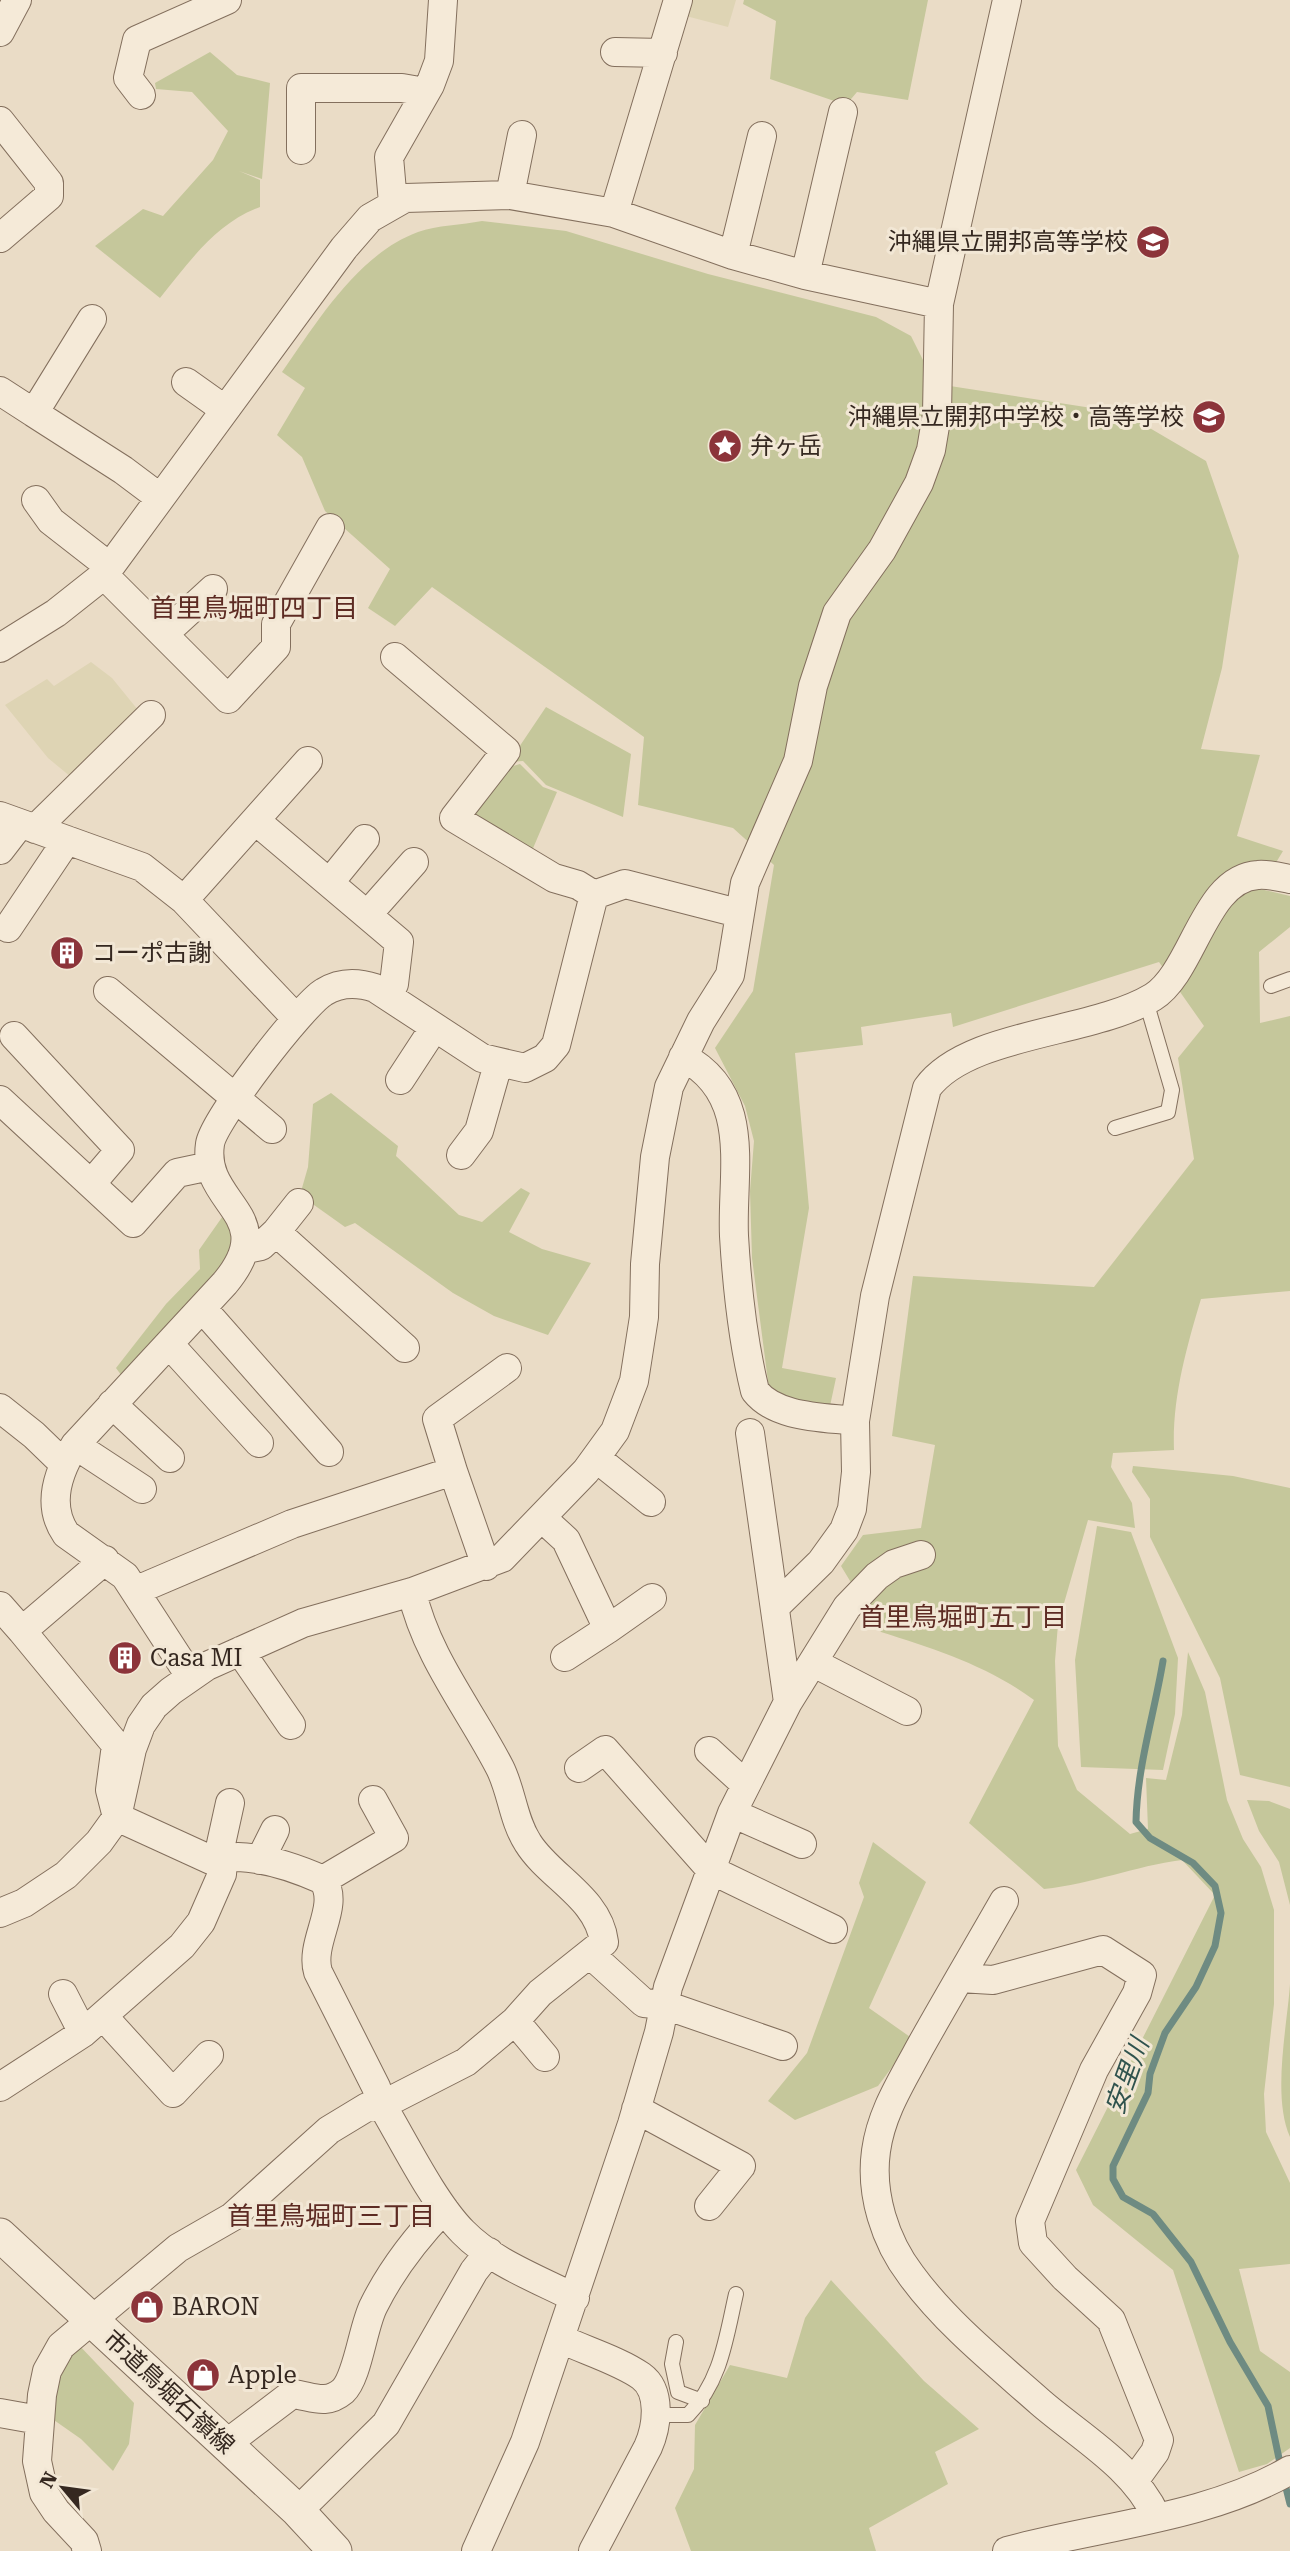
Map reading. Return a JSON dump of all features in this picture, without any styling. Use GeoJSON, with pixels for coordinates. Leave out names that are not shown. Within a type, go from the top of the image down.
{"type":"FeatureCollection","features":[{"type":"Feature","properties":{"kind":"street"},"geometry":{"type":"LineString","coordinates":[[0,32],[18,0]]}},
{"type":"Feature","properties":{"kind":"street"},"geometry":{"type":"LineString","coordinates":[[141,95],[128,78],[137,40],[227,0]]}},
{"type":"Feature","properties":{"kind":"street"},"geometry":{"type":"LineString","coordinates":[[393,203],[389,157],[439,61],[443,0]]}},
{"type":"Feature","properties":{"kind":"street"},"geometry":{"type":"LineString","coordinates":[[614,213],[678,0]]}},
{"type":"Feature","properties":{"kind":"street"},"geometry":{"type":"LineString","coordinates":[[2,1908],[66,1875],[99,1842],[117,1817],[132,1749],[141,1725],[154,1706],[190,1676],[240,1650],[303,1623],[412,1592],[486,1566],[514,1550],[596,1458],[615,1431],[634,1381],[644,1317],[645,1264],[655,1157],[669,1087],[701,1021],[730,975],[738,913],[756,855],[798,761],[813,686],[837,613],[882,550],[919,483],[931,450],[937,414],[936,344],[939,303],[1007,0]]}},
{"type":"Feature","properties":{"kind":"street"},"geometry":{"type":"LineString","coordinates":[[615,52],[663,53]]}},
{"type":"Feature","properties":{"kind":"street"},"geometry":{"type":"LineString","coordinates":[[301,150],[301,88],[402,88],[425,92]]}},
{"type":"Feature","properties":{"kind":"street"},"geometry":{"type":"LineString","coordinates":[[805,275],[842,112]]}},
{"type":"Feature","properties":{"kind":"street"},"geometry":{"type":"LineString","coordinates":[[0,121],[49,183],[49,196],[0,238]]}},
{"type":"Feature","properties":{"kind":"street"},"geometry":{"type":"LineString","coordinates":[[510,195],[522,135]]}},
{"type":"Feature","properties":{"kind":"street"},"geometry":{"type":"LineString","coordinates":[[733,255],[762,136]]}},
{"type":"Feature","properties":{"kind":"street"},"geometry":{"type":"LineString","coordinates":[[0,648],[56,613],[107,571],[345,248],[370,218],[405,198],[510,195],[614,213],[733,255],[805,275],[939,303]]}},
{"type":"Feature","properties":{"kind":"street"},"geometry":{"type":"LineString","coordinates":[[34,413],[92,319]]}},
{"type":"Feature","properties":{"kind":"street"},"geometry":{"type":"LineString","coordinates":[[186,383],[224,409]]}},
{"type":"Feature","properties":{"kind":"street"},"geometry":{"type":"LineString","coordinates":[[0,391],[123,470],[159,497]]}},
{"type":"Feature","properties":{"kind":"street"},"geometry":{"type":"LineString","coordinates":[[36,500],[51,521],[107,571],[235,706],[276,647],[280,593],[330,528]]}},
{"type":"Feature","properties":{"kind":"street"},"geometry":{"type":"LineString","coordinates":[[164,633],[212,589]]}},
{"type":"Feature","properties":{"kind":"street"},"geometry":{"type":"LineString","coordinates":[[394,657],[506,751],[448,824],[554,878],[578,885],[594,895]]}},
{"type":"Feature","properties":{"kind":"street"},"geometry":{"type":"LineString","coordinates":[[0,850],[18,823],[151,715]]}},
{"type":"Feature","properties":{"kind":"street"},"geometry":{"type":"LineString","coordinates":[[184,900],[308,761]]}},
{"type":"Feature","properties":{"kind":"street"},"geometry":{"type":"LineString","coordinates":[[256,821],[399,942],[394,984],[388,996]]}},
{"type":"Feature","properties":{"kind":"street"},"geometry":{"type":"LineString","coordinates":[[18,823],[142,867],[184,900],[295,1017]]}},
{"type":"Feature","properties":{"kind":"street"},"geometry":{"type":"LineString","coordinates":[[330,882],[365,839]]}},
{"type":"Feature","properties":{"kind":"street"},"geometry":{"type":"LineString","coordinates":[[8,929],[68,840]]}},
{"type":"Feature","properties":{"kind":"street"},"geometry":{"type":"LineString","coordinates":[[368,914],[414,862]]}},
{"type":"Feature","properties":{"kind":"street"},"geometry":{"type":"LineString","coordinates":[[775,1607],[821,1562],[844,1530],[852,1508],[856,1472],[855,1421],[877,1287],[927,1088],[944,1070],[992,1046],[1049,1034],[1146,1001],[1173,977],[1215,902],[1235,883],[1257,874],[1290,879]]}},
{"type":"Feature","properties":{"kind":"street"},"geometry":{"type":"LineString","coordinates":[[594,895],[625,884],[738,913]]}},
{"type":"Feature","properties":{"kind":"street"},"geometry":{"type":"LineString","coordinates":[[190,1676],[136,1590],[105,1559],[66,1534],[60,1525],[55,1499],[69,1455],[112,1404],[202,1308],[239,1265],[247,1249],[246,1232],[210,1167],[210,1144],[215,1128],[295,1017],[324,991],[342,984],[360,983],[388,996],[434,1028],[498,1064],[526,1068],[545,1058],[556,1045],[594,895]]}},
{"type":"Feature","properties":{"kind":"street"},"geometry":{"type":"LineString","coordinates":[[108,991],[272,1129]]}},
{"type":"Feature","properties":{"kind":"street"},"geometry":{"type":"LineString","coordinates":[[400,1080],[434,1028]]}},
{"type":"Feature","properties":{"kind":"street"},"geometry":{"type":"LineString","coordinates":[[14,1037],[120,1150],[90,1184]]}},
{"type":"Feature","properties":{"kind":"street"},"geometry":{"type":"LineString","coordinates":[[683,1057],[694,1063],[715,1085],[732,1120],[737,1142],[736,1262],[755,1391],[762,1400],[784,1410],[855,1421]]}},
{"type":"Feature","properties":{"kind":"street"},"geometry":{"type":"LineString","coordinates":[[461,1155],[479,1131],[498,1064]]}},
{"type":"Feature","properties":{"kind":"street"},"geometry":{"type":"LineString","coordinates":[[0,1100],[133,1223],[177,1172],[210,1167]]}},
{"type":"Feature","properties":{"kind":"street"},"geometry":{"type":"LineString","coordinates":[[247,1249],[261,1247],[299,1203]]}},
{"type":"Feature","properties":{"kind":"street"},"geometry":{"type":"LineString","coordinates":[[276,1232],[405,1348]]}},
{"type":"Feature","properties":{"kind":"street"},"geometry":{"type":"LineString","coordinates":[[202,1308],[329,1452]]}},
{"type":"Feature","properties":{"kind":"street"},"geometry":{"type":"LineString","coordinates":[[169,1344],[259,1443]]}},
{"type":"Feature","properties":{"kind":"street"},"geometry":{"type":"LineString","coordinates":[[486,1566],[437,1419],[507,1368]]}},
{"type":"Feature","properties":{"kind":"street"},"geometry":{"type":"LineString","coordinates":[[112,1404],[170,1458]]}},
{"type":"Feature","properties":{"kind":"street"},"geometry":{"type":"LineString","coordinates":[[0,1408],[34,1435],[69,1455],[142,1489]]}},
{"type":"Feature","properties":{"kind":"street"},"geometry":{"type":"LineString","coordinates":[[750,1433],[788,1702]]}},
{"type":"Feature","properties":{"kind":"street"},"geometry":{"type":"LineString","coordinates":[[596,1458],[651,1503]]}},
{"type":"Feature","properties":{"kind":"street"},"geometry":{"type":"LineString","coordinates":[[136,1590],[292,1524],[453,1471]]}},
{"type":"Feature","properties":{"kind":"street"},"geometry":{"type":"LineString","coordinates":[[543,1519],[566,1540],[608,1629]]}},
{"type":"Feature","properties":{"kind":"street"},"geometry":{"type":"LineString","coordinates":[[476,2551],[525,2442],[561,2339],[636,2109],[668,1987],[732,1813],[788,1702],[847,1607],[862,1590],[894,1564],[921,1555]]}},
{"type":"Feature","properties":{"kind":"street"},"geometry":{"type":"LineString","coordinates":[[22,1631],[105,1559]]}},
{"type":"Feature","properties":{"kind":"street"},"geometry":{"type":"LineString","coordinates":[[87,2551],[84,2541],[56,2511],[41,2485],[37,2461],[39,2420],[47,2371],[67,2339],[178,2248],[232,2217],[329,2130],[367,2107],[382,2105],[466,2062],[514,2021],[540,1993],[604,1942],[603,1928],[581,1899],[527,1842],[501,1771],[428,1640],[412,1592]]}},
{"type":"Feature","properties":{"kind":"street"},"geometry":{"type":"LineString","coordinates":[[565,1657],[652,1598]]}},
{"type":"Feature","properties":{"kind":"street"},"geometry":{"type":"LineString","coordinates":[[0,1606],[116,1745],[110,1790],[117,1817]]}},
{"type":"Feature","properties":{"kind":"street"},"geometry":{"type":"LineString","coordinates":[[240,1650],[291,1725]]}},
{"type":"Feature","properties":{"kind":"street"},"geometry":{"type":"LineString","coordinates":[[814,1663],[908,1711]]}},
{"type":"Feature","properties":{"kind":"street"},"geometry":{"type":"LineString","coordinates":[[579,1768],[605,1750],[711,1870],[833,1929]]}},
{"type":"Feature","properties":{"kind":"street"},"geometry":{"type":"LineString","coordinates":[[709,1751],[745,1784]]}},
{"type":"Feature","properties":{"kind":"street"},"geometry":{"type":"LineString","coordinates":[[323,1880],[394,1838],[373,1800]]}},
{"type":"Feature","properties":{"kind":"street"},"geometry":{"type":"LineString","coordinates":[[0,2087],[93,2024],[182,1946],[201,1922],[218,1888],[223,1862],[219,1853],[230,1803]]}},
{"type":"Feature","properties":{"kind":"street"},"geometry":{"type":"LineString","coordinates":[[732,1813],[802,1844]]}},
{"type":"Feature","properties":{"kind":"street"},"geometry":{"type":"LineString","coordinates":[[117,1817],[188,1850],[223,1862],[236,1857],[260,1860],[293,1867],[323,1880],[330,1898],[315,1962],[382,2105],[444,2209],[464,2233],[489,2252],[575,2298]]}},
{"type":"Feature","properties":{"kind":"street"},"geometry":{"type":"LineString","coordinates":[[260,1860],[275,1830]]}},
{"type":"Feature","properties":{"kind":"street"},"geometry":{"type":"LineString","coordinates":[[1004,1901],[893,2097],[876,2151],[876,2186],[882,2219],[911,2275],[951,2319],[1038,2400],[1134,2481],[1156,2516]]}},
{"type":"Feature","properties":{"kind":"street"},"geometry":{"type":"LineString","coordinates":[[960,1978],[993,1980],[1103,1950],[1142,1975],[1137,1993],[1094,2070],[1031,2221],[1033,2243],[1065,2278],[1111,2320],[1121,2344],[1159,2440],[1155,2452],[1134,2481]]}},
{"type":"Feature","properties":{"kind":"street"},"geometry":{"type":"LineString","coordinates":[[591,1955],[644,2003],[665,2005],[783,2046]]}},
{"type":"Feature","properties":{"kind":"street"},"geometry":{"type":"LineString","coordinates":[[63,1994],[93,2024],[178,2098],[209,2055]]}},
{"type":"Feature","properties":{"kind":"street"},"geometry":{"type":"LineString","coordinates":[[514,2021],[545,2057]]}},
{"type":"Feature","properties":{"kind":"street"},"geometry":{"type":"LineString","coordinates":[[636,2109],[741,2166],[709,2206]]}},
{"type":"Feature","properties":{"kind":"street"},"geometry":{"type":"LineString","coordinates":[[226,2444],[292,2394],[316,2400],[332,2398],[345,2389],[373,2306],[413,2241],[444,2209]]}},
{"type":"Feature","properties":{"kind":"street","name":"市道鳥堀石嶺線"},"geometry":{"type":"LineString","coordinates":[[0,2235],[298,2511],[335,2551]]}},
{"type":"Feature","properties":{"kind":"street"},"geometry":{"type":"LineString","coordinates":[[298,2511],[386,2424],[474,2271],[489,2252]]}},
{"type":"Feature","properties":{"kind":"street"},"geometry":{"type":"LineString","coordinates":[[561,2339],[643,2377],[657,2414],[656,2430],[593,2551]]}},
{"type":"Feature","properties":{"kind":"street"},"geometry":{"type":"LineString","coordinates":[[0,2413],[39,2420]]}},
{"type":"Feature","properties":{"kind":"street"},"geometry":{"type":"LineString","coordinates":[[1007,2551],[1214,2503],[1255,2489],[1290,2470]]}},
{"type":"Feature","properties":{"kind":"lane"},"geometry":{"type":"LineString","coordinates":[[1271,986],[1290,979]]}},
{"type":"Feature","properties":{"kind":"lane"},"geometry":{"type":"LineString","coordinates":[[1115,1128],[1168,1112],[1172,1090],[1146,1001]]}},
{"type":"Feature","properties":{"kind":"lane"},"geometry":{"type":"LineString","coordinates":[[657,2414],[688,2415],[702,2401],[719,2369],[736,2294]]}},
{"type":"Feature","properties":{"kind":"lane"},"geometry":{"type":"LineString","coordinates":[[676,2342],[671,2364],[678,2392],[702,2401]]}},
{"type":"Feature","properties":{"kind":"shaded area"},"geometry":{"type":"Polygon","coordinates":[[[690,0],[736,0],[728,27],[686,16],[690,0]]]}},
{"type":"Feature","properties":{"kind":"shaded area"},"geometry":{"type":"Polygon","coordinates":[[[91,662],[112,678],[138,710],[71,777],[48,758],[5,705],[47,679],[54,686],[91,662]]]}},
{"type":"Feature","properties":{"kind":"green space"},"geometry":{"type":"Polygon","coordinates":[[[744,0],[928,0],[908,100],[857,92],[846,105],[770,79],[776,21],[743,4],[744,0]]]}},
{"type":"Feature","properties":{"kind":"green space"},"geometry":{"type":"Polygon","coordinates":[[[210,52],[237,75],[270,83],[262,179],[239,171],[260,180],[260,207],[244,214],[217,233],[160,298],[95,246],[143,209],[163,216],[213,160],[228,131],[192,92],[156,89],[155,83],[210,52]]]}},
{"type":"Feature","properties":{"kind":"green space"},"geometry":{"type":"Polygon","coordinates":[[[482,221],[566,231],[708,274],[876,317],[911,336],[923,360],[950,386],[1124,413],[1206,461],[1239,556],[1222,668],[1201,749],[1260,755],[1237,836],[1283,851],[1260,889],[1290,896],[1290,927],[1259,952],[1260,1023],[1290,1016],[1290,1291],[1201,1299],[1185,1355],[1178,1393],[1174,1450],[1113,1453],[1111,1467],[1132,1503],[1135,1528],[1088,1520],[1058,1624],[1055,1661],[1058,1746],[1077,1790],[1130,1834],[1148,1829],[1146,1778],[1166,1780],[1182,1715],[1188,1652],[1205,1692],[1227,1800],[1243,1839],[1261,1867],[1274,1910],[1274,2004],[1264,2094],[1266,2132],[1290,2183],[1290,2264],[1239,2269],[1260,2351],[1290,2372],[1290,2448],[1267,2464],[1239,2472],[1173,2270],[1093,2205],[1076,2170],[1215,1895],[1182,1860],[1044,1889],[969,1823],[1034,1700],[980,1668],[881,1632],[841,1566],[863,1535],[921,1528],[935,1445],[892,1436],[913,1276],[1094,1287],[1194,1159],[1178,1058],[1204,1026],[1159,962],[953,1027],[951,1013],[861,1027],[863,1045],[795,1053],[809,1208],[782,1368],[836,1378],[830,1406],[788,1400],[769,1389],[752,1258],[750,1191],[754,1141],[745,1106],[715,1048],[753,991],[774,865],[733,828],[638,805],[644,737],[432,587],[395,626],[368,608],[390,569],[325,511],[302,457],[277,435],[305,388],[282,372],[325,312],[358,273],[396,242],[418,232],[482,221]]]}},
{"type":"Feature","properties":{"kind":"green space"},"geometry":{"type":"Polygon","coordinates":[[[546,707],[631,754],[623,817],[546,785],[523,761],[509,762],[546,707]]]}},
{"type":"Feature","properties":{"kind":"green space"},"geometry":{"type":"Polygon","coordinates":[[[520,764],[543,787],[557,792],[531,853],[473,823],[473,812],[503,769],[520,764]]]}},
{"type":"Feature","properties":{"kind":"green space"},"geometry":{"type":"Polygon","coordinates":[[[331,1093],[398,1146],[396,1156],[459,1215],[482,1222],[521,1188],[530,1193],[509,1232],[542,1249],[591,1263],[548,1335],[494,1316],[453,1293],[355,1223],[345,1227],[300,1195],[308,1167],[313,1104],[331,1093]]]}},
{"type":"Feature","properties":{"kind":"green space"},"geometry":{"type":"Polygon","coordinates":[[[225,1213],[239,1244],[223,1274],[124,1379],[116,1368],[166,1304],[200,1269],[199,1250],[225,1213]]]}},
{"type":"Feature","properties":{"kind":"green space"},"geometry":{"type":"Polygon","coordinates":[[[1133,1466],[1233,1476],[1290,1488],[1290,1787],[1240,1775],[1220,1678],[1150,1537],[1150,1499],[1132,1472],[1133,1466]]]}},
{"type":"Feature","properties":{"kind":"green space"},"geometry":{"type":"Polygon","coordinates":[[[1097,1526],[1131,1532],[1178,1658],[1175,1714],[1163,1770],[1081,1767],[1075,1660],[1097,1526]]]}},
{"type":"Feature","properties":{"kind":"green space"},"geometry":{"type":"Polygon","coordinates":[[[1247,1800],[1269,1801],[1290,1809],[1290,1905],[1279,1862],[1259,1831],[1247,1800]]]}},
{"type":"Feature","properties":{"kind":"green space"},"geometry":{"type":"Polygon","coordinates":[[[873,1842],[926,1882],[869,2008],[913,2039],[878,2086],[795,2120],[768,2101],[807,2053],[864,1897],[859,1883],[873,1842]]]}},
{"type":"Feature","properties":{"kind":"green space"},"geometry":{"type":"Polygon","coordinates":[[[1290,1984],[1290,2137],[1282,2102],[1281,2082],[1290,1984]]]}},
{"type":"Feature","properties":{"kind":"green space"},"geometry":{"type":"Polygon","coordinates":[[[831,2280],[924,2381],[979,2429],[935,2452],[948,2484],[869,2528],[876,2551],[691,2551],[675,2508],[694,2469],[695,2425],[730,2365],[787,2378],[805,2318],[831,2280]]]}},
{"type":"Feature","properties":{"kind":"green space"},"geometry":{"type":"Polygon","coordinates":[[[77,2343],[134,2403],[129,2444],[113,2471],[81,2439],[51,2418],[61,2361],[77,2343]]]}},
{"type":"Feature","properties":{"kind":"waterway","name":"安里川"},"geometry":{"type":"LineString","coordinates":[[1163,1661],[1143,1761],[1136,1822],[1150,1838],[1193,1863],[1215,1886],[1221,1913],[1215,1946],[1196,1987],[1165,2033],[1150,2074],[1148,2093],[1113,2166],[1113,2179],[1123,2197],[1153,2214],[1191,2262],[1230,2342],[1268,2406],[1281,2468]]}},
{"type":"Feature","properties":{"kind":"waterway","name":"安里川"},"geometry":{"type":"LineString","coordinates":[[1284,2480],[1290,2504]]}},
{"type":"Feature","properties":{"kind":"place","name":"沖縄県立開邦高等学校"},"geometry":{"type":"Point","coordinates":[1153,242]}},
{"type":"Feature","properties":{"kind":"place","name":"沖縄県立開邦中学校・高等学校"},"geometry":{"type":"Point","coordinates":[1209,417]}},
{"type":"Feature","properties":{"kind":"place","name":"弁ヶ岳"},"geometry":{"type":"Point","coordinates":[725,446]}},
{"type":"Feature","properties":{"kind":"place","name":"コーポ古謝"},"geometry":{"type":"Point","coordinates":[67,953]}},
{"type":"Feature","properties":{"kind":"place","name":"Casa MI"},"geometry":{"type":"Point","coordinates":[125,1658]}},
{"type":"Feature","properties":{"kind":"place","name":"BARON"},"geometry":{"type":"Point","coordinates":[147,2307]}},
{"type":"Feature","properties":{"kind":"place","name":"Apple"},"geometry":{"type":"Point","coordinates":[203,2375]}},
{"type":"Feature","properties":{"kind":"district","name":"首里鳥堀町四丁目"},"geometry":{"type":"Point","coordinates":[254,608]}},
{"type":"Feature","properties":{"kind":"district","name":"首里鳥堀町五丁目"},"geometry":{"type":"Point","coordinates":[963,1617]}},
{"type":"Feature","properties":{"kind":"district","name":"首里鳥堀町三丁目"},"geometry":{"type":"Point","coordinates":[331,2216]}}]}
